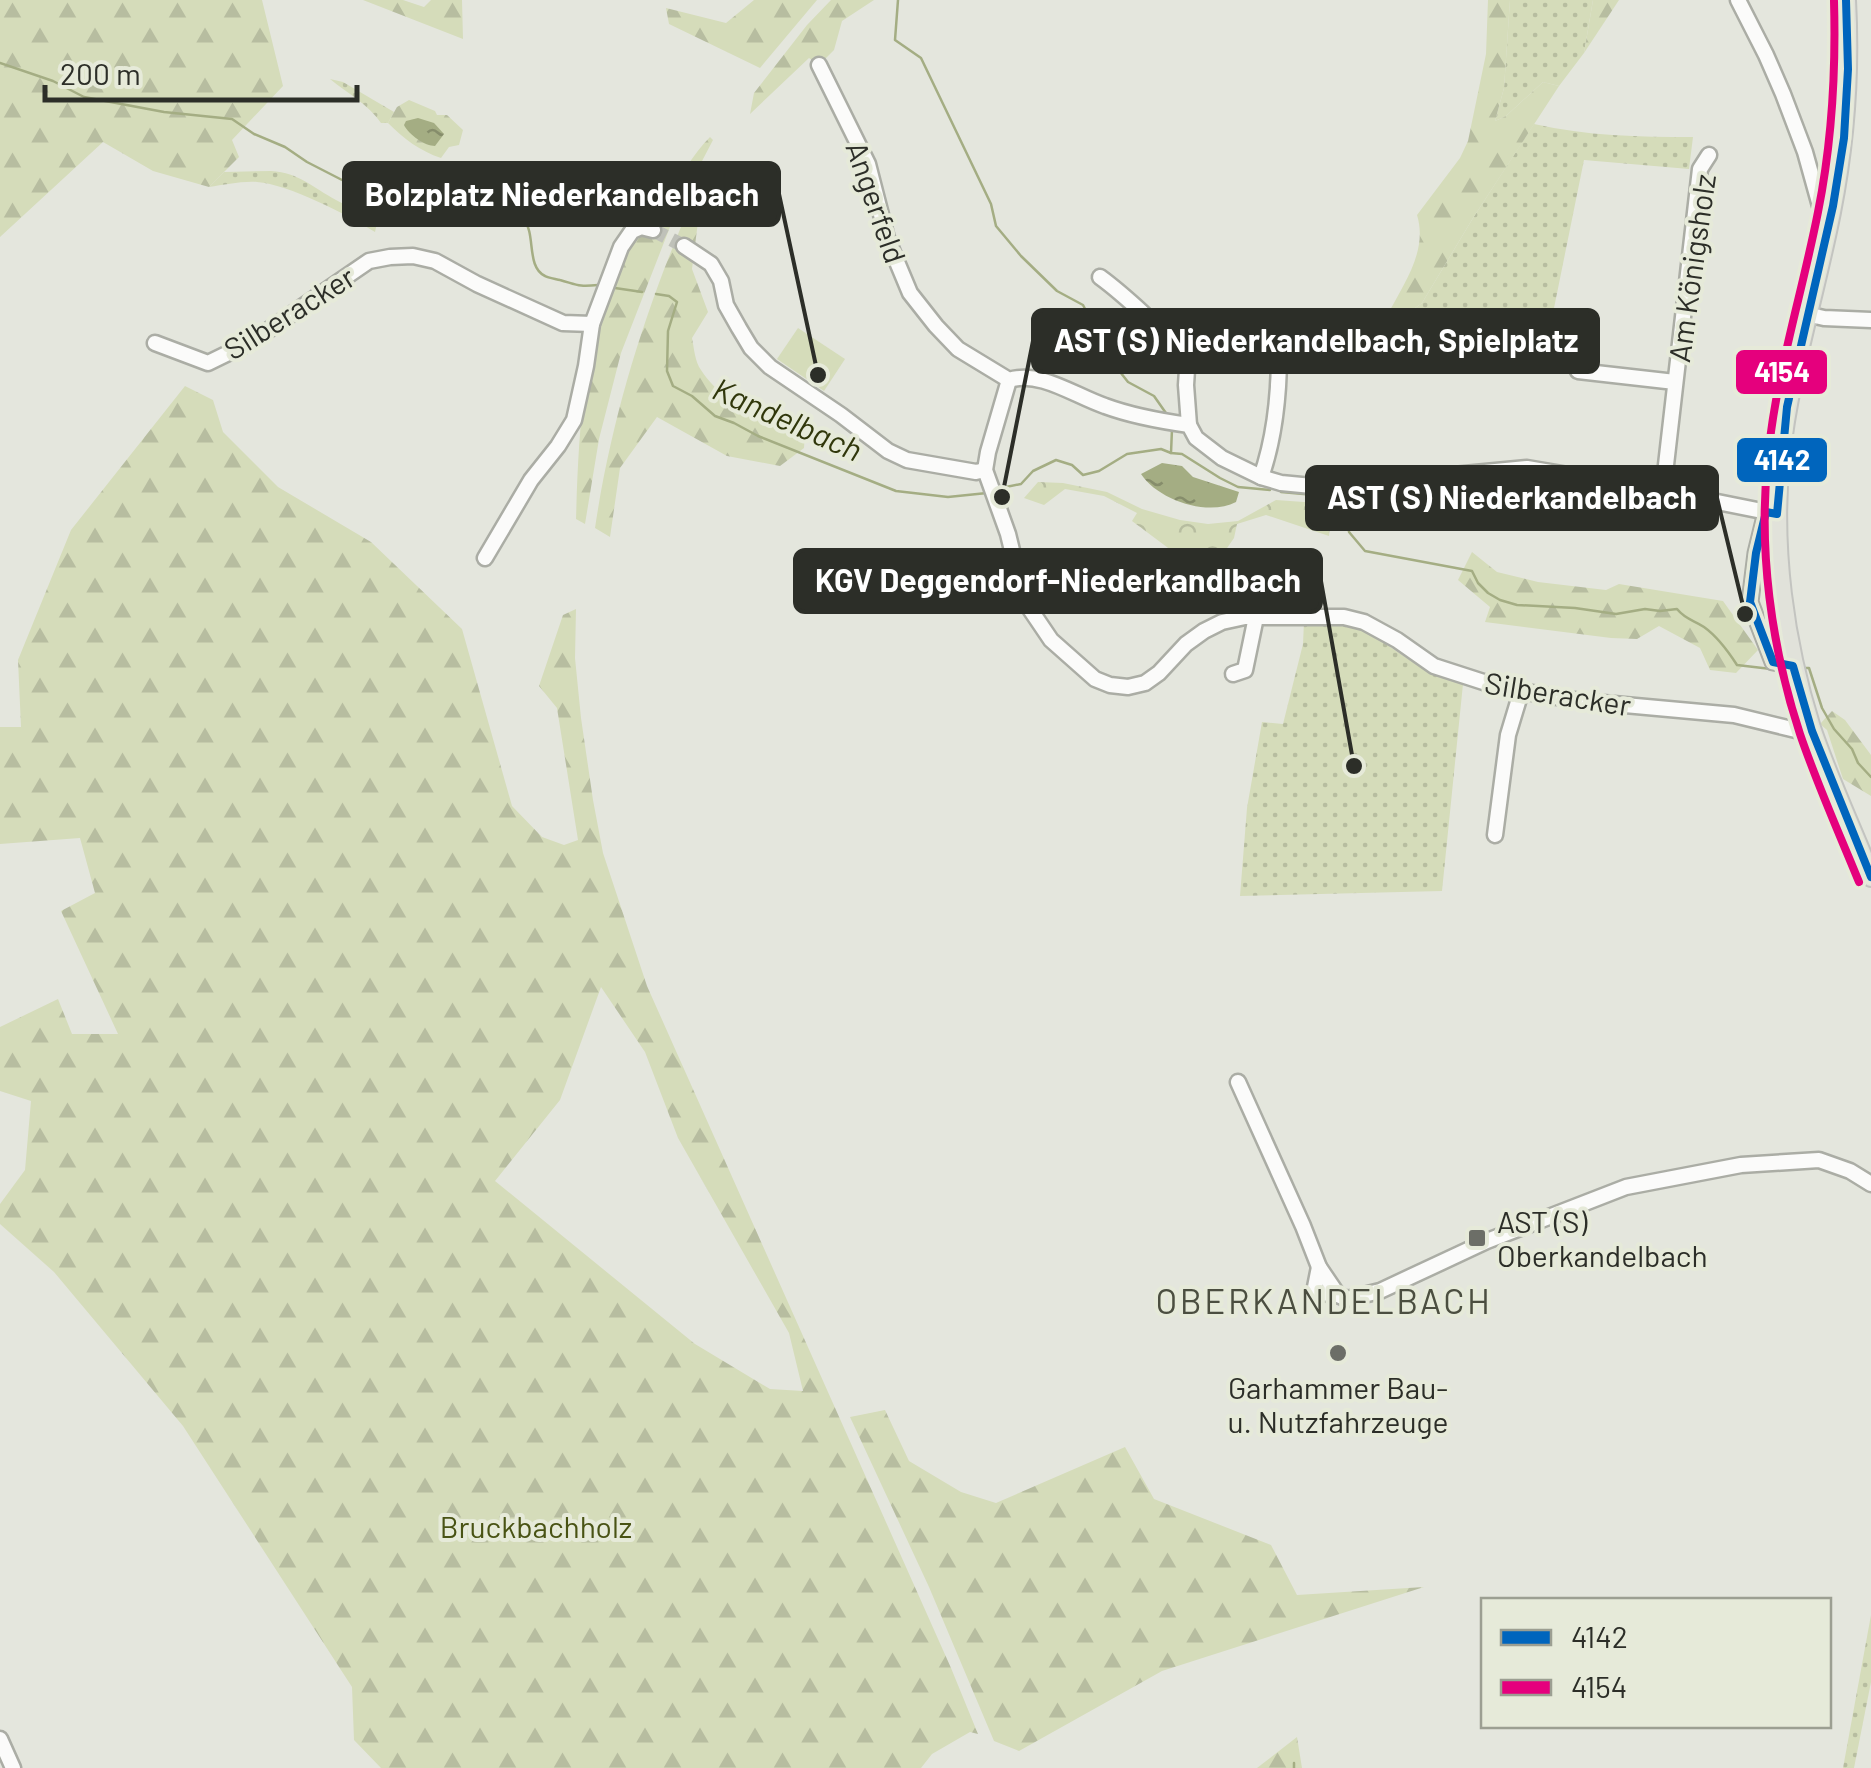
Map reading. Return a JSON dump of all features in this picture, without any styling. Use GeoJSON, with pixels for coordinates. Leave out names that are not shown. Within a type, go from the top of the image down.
{"type":"FeatureCollection","features":[{"type":"Feature","properties":{"kind":"main road"},"geometry":{"type":"LineString","coordinates":[[1846,0],[1849,75],[1844,142],[1787,409],[1772,513],[1793,666],[1812,731],[1871,876]]}},
{"type":"Feature","properties":{"kind":"street"},"geometry":{"type":"LineString","coordinates":[[1738,0],[1783,94],[1820,206],[1831,215]]}},
{"type":"Feature","properties":{"kind":"street","name":"Angerfeld"},"geometry":{"type":"LineString","coordinates":[[818,66],[868,164],[887,238],[910,293],[958,349],[1009,380],[1021,376],[1035,378],[1118,410],[1189,425]]}},
{"type":"Feature","properties":{"kind":"street","name":"Am Königsholz"},"geometry":{"type":"LineString","coordinates":[[1663,490],[1700,169],[1709,155]]}},
{"type":"Feature","properties":{"kind":"street"},"geometry":{"type":"LineString","coordinates":[[485,558],[531,480],[574,420],[592,324],[622,247],[632,231],[641,227],[653,230]]}},
{"type":"Feature","properties":{"kind":"street"},"geometry":{"type":"LineString","coordinates":[[684,246],[711,264],[738,328],[770,367],[888,451],[907,460],[976,472],[986,470],[1009,380]]}},
{"type":"Feature","properties":{"kind":"street","name":"Silberacker"},"geometry":{"type":"LineString","coordinates":[[155,343],[208,363],[251,342],[369,262],[413,256],[435,261],[563,323],[592,324]]}},
{"type":"Feature","properties":{"kind":"street"},"geometry":{"type":"LineString","coordinates":[[1100,277],[1178,341],[1188,354],[1189,425],[1196,438],[1222,458],[1261,477],[1312,486],[1349,485],[1527,468],[1772,513],[1756,553],[1750,602],[1773,662],[1793,666]]}},
{"type":"Feature","properties":{"kind":"street"},"geometry":{"type":"LineString","coordinates":[[1806,314],[1871,320]]}},
{"type":"Feature","properties":{"kind":"street"},"geometry":{"type":"LineString","coordinates":[[1261,477],[1271,449],[1279,354]]}},
{"type":"Feature","properties":{"kind":"street","name":"Am Königsholz"},"geometry":{"type":"LineString","coordinates":[[1578,371],[1675,382]]}},
{"type":"Feature","properties":{"kind":"street","name":"Silberacker"},"geometry":{"type":"LineString","coordinates":[[986,470],[1030,609],[1051,640],[1110,686],[1128,687],[1145,682],[1186,644],[1222,622],[1256,617],[1344,617],[1364,622],[1434,666],[1502,688],[1581,702],[1734,715],[1812,731]]}},
{"type":"Feature","properties":{"kind":"street"},"geometry":{"type":"LineString","coordinates":[[1020,583],[1086,559]]}},
{"type":"Feature","properties":{"kind":"street"},"geometry":{"type":"LineString","coordinates":[[1233,674],[1246,670],[1256,617]]}},
{"type":"Feature","properties":{"kind":"street"},"geometry":{"type":"LineString","coordinates":[[1496,835],[1508,734],[1521,692]]}},
{"type":"Feature","properties":{"kind":"street"},"geometry":{"type":"LineString","coordinates":[[1238,1082],[1318,1267],[1314,1292],[1347,1300],[1380,1291],[1487,1241],[1626,1187],[1740,1165],[1819,1160],[1850,1171],[1871,1184]]}},
{"type":"Feature","properties":{"kind":"street"},"geometry":{"type":"LineString","coordinates":[[0,1739],[14,1768]]}},
{"type":"Feature","properties":{"kind":"green space"},"geometry":{"type":"Polygon","coordinates":[[[0,0],[262,0],[283,86],[232,140],[239,157],[209,187],[153,171],[103,142],[0,237],[0,0]]]}},
{"type":"Feature","properties":{"kind":"green space"},"geometry":{"type":"Polygon","coordinates":[[[363,0],[403,0],[424,7],[431,0],[462,0],[463,39],[363,0]]]}},
{"type":"Feature","properties":{"kind":"green space"},"geometry":{"type":"Polygon","coordinates":[[[754,0],[817,0],[760,68],[669,24],[666,8],[726,23],[754,0]]]}},
{"type":"Feature","properties":{"kind":"green space"},"geometry":{"type":"Polygon","coordinates":[[[831,0],[874,0],[842,21],[834,50],[819,65],[809,58],[750,114],[754,93],[831,0]]]}},
{"type":"Feature","properties":{"kind":"green space"},"geometry":{"type":"Polygon","coordinates":[[[1488,0],[1510,0],[1504,88],[1495,121],[1506,116],[1543,82],[1559,86],[1422,303],[1396,322],[1388,314],[1417,254],[1417,215],[1460,158],[1468,141],[1486,54],[1488,0]]]}},
{"type":"Feature","properties":{"kind":"green space"},"geometry":{"type":"Polygon","coordinates":[[[1510,0],[1593,0],[1584,53],[1559,86],[1543,82],[1506,116],[1495,121],[1504,88],[1510,0]]]}},
{"type":"Feature","properties":{"kind":"green space"},"geometry":{"type":"Polygon","coordinates":[[[1593,0],[1619,0],[1584,53],[1593,0]]]}},
{"type":"Feature","properties":{"kind":"green space"},"geometry":{"type":"Polygon","coordinates":[[[330,79],[343,82],[394,112],[388,123],[381,123],[330,79]]]}},
{"type":"Feature","properties":{"kind":"green space"},"geometry":{"type":"Polygon","coordinates":[[[409,100],[437,115],[447,115],[463,130],[459,145],[449,147],[441,158],[419,148],[394,129],[388,123],[397,107],[409,100]]]}},
{"type":"Feature","properties":{"kind":"green space"},"geometry":{"type":"Polygon","coordinates":[[[1534,124],[1613,135],[1693,137],[1689,169],[1584,160],[1552,318],[1502,323],[1496,353],[1396,322],[1422,303],[1534,124]]]}},
{"type":"Feature","properties":{"kind":"green space"},"geometry":{"type":"Polygon","coordinates":[[[710,137],[713,140],[677,209],[621,353],[599,439],[585,524],[576,519],[579,448],[586,376],[602,307],[630,241],[710,137]]]}},
{"type":"Feature","properties":{"kind":"green space"},"geometry":{"type":"Polygon","coordinates":[[[271,171],[298,178],[362,211],[377,223],[375,232],[285,188],[257,182],[209,187],[224,172],[271,171]]]}},
{"type":"Feature","properties":{"kind":"green space"},"geometry":{"type":"Polygon","coordinates":[[[692,201],[700,206],[692,269],[708,312],[692,338],[699,367],[734,402],[805,432],[804,448],[780,466],[727,456],[657,417],[620,468],[610,537],[595,528],[621,402],[660,281],[692,201]]]}},
{"type":"Feature","properties":{"kind":"green space"},"geometry":{"type":"Polygon","coordinates":[[[798,328],[845,359],[824,391],[777,359],[798,328]]]}},
{"type":"Feature","properties":{"kind":"green space","name":"Bruckbachholz"},"geometry":{"type":"Polygon","coordinates":[[[185,386],[213,400],[223,432],[278,487],[371,542],[462,629],[512,806],[542,837],[564,845],[578,840],[557,708],[539,686],[563,615],[576,609],[575,658],[593,800],[603,853],[647,986],[978,1734],[970,1732],[932,1754],[921,1768],[381,1768],[354,1740],[352,1687],[183,1426],[54,1272],[0,1224],[0,1204],[25,1170],[31,1101],[0,1091],[0,1027],[58,999],[72,1034],[118,1034],[61,911],[95,893],[80,838],[0,844],[0,727],[21,727],[18,660],[71,530],[185,386]],[[601,987],[560,1100],[495,1181],[695,1344],[770,1389],[803,1391],[789,1333],[678,1138],[645,1052],[601,987]]]}},
{"type":"Feature","properties":{"kind":"green space"},"geometry":{"type":"Polygon","coordinates":[[[1038,482],[1107,492],[1142,509],[1208,524],[1238,521],[1276,500],[1332,504],[1329,536],[1266,515],[1237,524],[1234,538],[1207,577],[1132,521],[1137,513],[1104,496],[1065,489],[1044,505],[1024,498],[1038,482]]]}},
{"type":"Feature","properties":{"kind":"green space"},"geometry":{"type":"Polygon","coordinates":[[[1472,552],[1497,572],[1538,582],[1606,590],[1619,584],[1723,601],[1758,650],[1736,673],[1710,670],[1700,648],[1659,626],[1637,639],[1485,622],[1490,607],[1458,580],[1472,552]]]}},
{"type":"Feature","properties":{"kind":"green space"},"geometry":{"type":"Polygon","coordinates":[[[1304,621],[1359,626],[1429,673],[1463,684],[1442,891],[1240,896],[1247,808],[1262,722],[1283,724],[1303,644],[1304,621]]]}},
{"type":"Feature","properties":{"kind":"green space"},"geometry":{"type":"Polygon","coordinates":[[[1832,711],[1845,720],[1871,755],[1871,796],[1843,779],[1827,730],[1820,724],[1832,711]]]}},
{"type":"Feature","properties":{"kind":"green space"},"geometry":{"type":"Polygon","coordinates":[[[885,1410],[909,1461],[961,1492],[996,1503],[1125,1447],[1154,1499],[1271,1545],[1297,1595],[1424,1587],[1162,1671],[1019,1751],[994,1741],[929,1587],[850,1417],[885,1410]]]}},
{"type":"Feature","properties":{"kind":"green space"},"geometry":{"type":"Polygon","coordinates":[[[1871,1615],[1871,1682],[1854,1768],[1843,1768],[1871,1615]]]}},
{"type":"Feature","properties":{"kind":"green space"},"geometry":{"type":"Polygon","coordinates":[[[1297,1737],[1302,1768],[1257,1768],[1297,1737]]]}},
{"type":"Feature","properties":{"kind":"water"},"geometry":{"type":"Polygon","coordinates":[[[418,118],[434,123],[444,134],[435,146],[418,139],[404,125],[418,118]]]}},
{"type":"Feature","properties":{"kind":"water"},"geometry":{"type":"Polygon","coordinates":[[[1162,463],[1182,466],[1193,477],[1239,492],[1236,502],[1212,508],[1171,498],[1141,474],[1162,463]]]}},
{"type":"Feature","properties":{"kind":"waterway"},"geometry":{"type":"LineString","coordinates":[[898,0],[895,40],[921,58],[991,204],[996,226],[1057,291],[1083,305],[1113,363],[1128,382],[1154,396],[1168,416]]}},
{"type":"Feature","properties":{"kind":"waterway","name":"Kandelbach"},"geometry":{"type":"LineString","coordinates":[[0,63],[53,81],[84,97],[164,112],[232,119],[381,200],[433,207],[467,200],[511,210],[528,226],[539,272],[578,285],[598,285]]}},
{"type":"Feature","properties":{"kind":"waterway"},"geometry":{"type":"LineString","coordinates":[[615,288],[642,292]]}},
{"type":"Feature","properties":{"kind":"waterway","name":"Kandelbach"},"geometry":{"type":"LineString","coordinates":[[656,294],[677,302],[668,331],[667,371],[673,386],[715,416],[896,491],[948,497],[987,493]]}},
{"type":"Feature","properties":{"kind":"waterway"},"geometry":{"type":"LineString","coordinates":[[1171,453],[1172,429]]}},
{"type":"Feature","properties":{"kind":"waterway","name":"Kandelbach"},"geometry":{"type":"LineString","coordinates":[[1001,488],[1021,484],[1033,471],[1056,460],[1072,465],[1083,475],[1099,471],[1127,454],[1161,449],[1182,454],[1238,487],[1270,490]]}},
{"type":"Feature","properties":{"kind":"waterway","name":"Kandelbach"},"geometry":{"type":"LineString","coordinates":[[1281,492],[1348,498],[1352,508],[1349,532],[1365,551],[1472,571],[1478,583],[1500,600],[1616,614],[1677,609],[1714,635],[1737,665],[1771,669]]}},
{"type":"Feature","properties":{"kind":"waterway","name":"Kandelbach"},"geometry":{"type":"LineString","coordinates":[[1805,668],[1809,668],[1822,708],[1834,729],[1871,777]]}},
{"type":"Feature","properties":{"kind":"waterway"},"geometry":{"type":"LineString","coordinates":[[1294,1763],[1294,1768]]}},
{"type":"Feature","properties":{"kind":"tunnel"},"geometry":{"type":"LineString","coordinates":[[653,230],[684,246]]}},
{"type":"Feature","properties":{"kind":"transit line","name":"4142"},"geometry":{"type":"LineString","coordinates":[[1846,0],[1844,138],[1833,206],[1787,407],[1777,514],[1766,512],[1750,602],[1773,662],[1793,666],[1812,731],[1871,877]]}},
{"type":"Feature","properties":{"kind":"transit line","name":"4154"},"geometry":{"type":"LineString","coordinates":[[1834,1],[1834,81],[1827,159],[1777,395],[1768,457],[1765,527],[1774,632],[1790,701],[1859,882]]}},
{"type":"Feature","properties":{"kind":"place","name":"Bolzplatz Niederkandelbach"},"geometry":{"type":"Point","coordinates":[818,375]}},
{"type":"Feature","properties":{"kind":"place","name":"AST (S) Niederkandelbach, Spielplatz"},"geometry":{"type":"Point","coordinates":[1002,497]}},
{"type":"Feature","properties":{"kind":"place","name":"AST (S) Niederkandelbach"},"geometry":{"type":"Point","coordinates":[1745,614]}},
{"type":"Feature","properties":{"kind":"place","name":"KGV Deggendorf-Niederkandlbach"},"geometry":{"type":"Point","coordinates":[1354,766]}},
{"type":"Feature","properties":{"kind":"place","name":"AST (S) Oberkandelbach"},"geometry":{"type":"Point","coordinates":[1477,1238]}},
{"type":"Feature","properties":{"kind":"place","name":"Garhammer Bau- u. Nutzfahrzeuge"},"geometry":{"type":"Point","coordinates":[1338,1353]}},
{"type":"Feature","properties":{"kind":"district","name":"OBERKANDELBACH"},"geometry":{"type":"Point","coordinates":[1324,1300]}}]}
